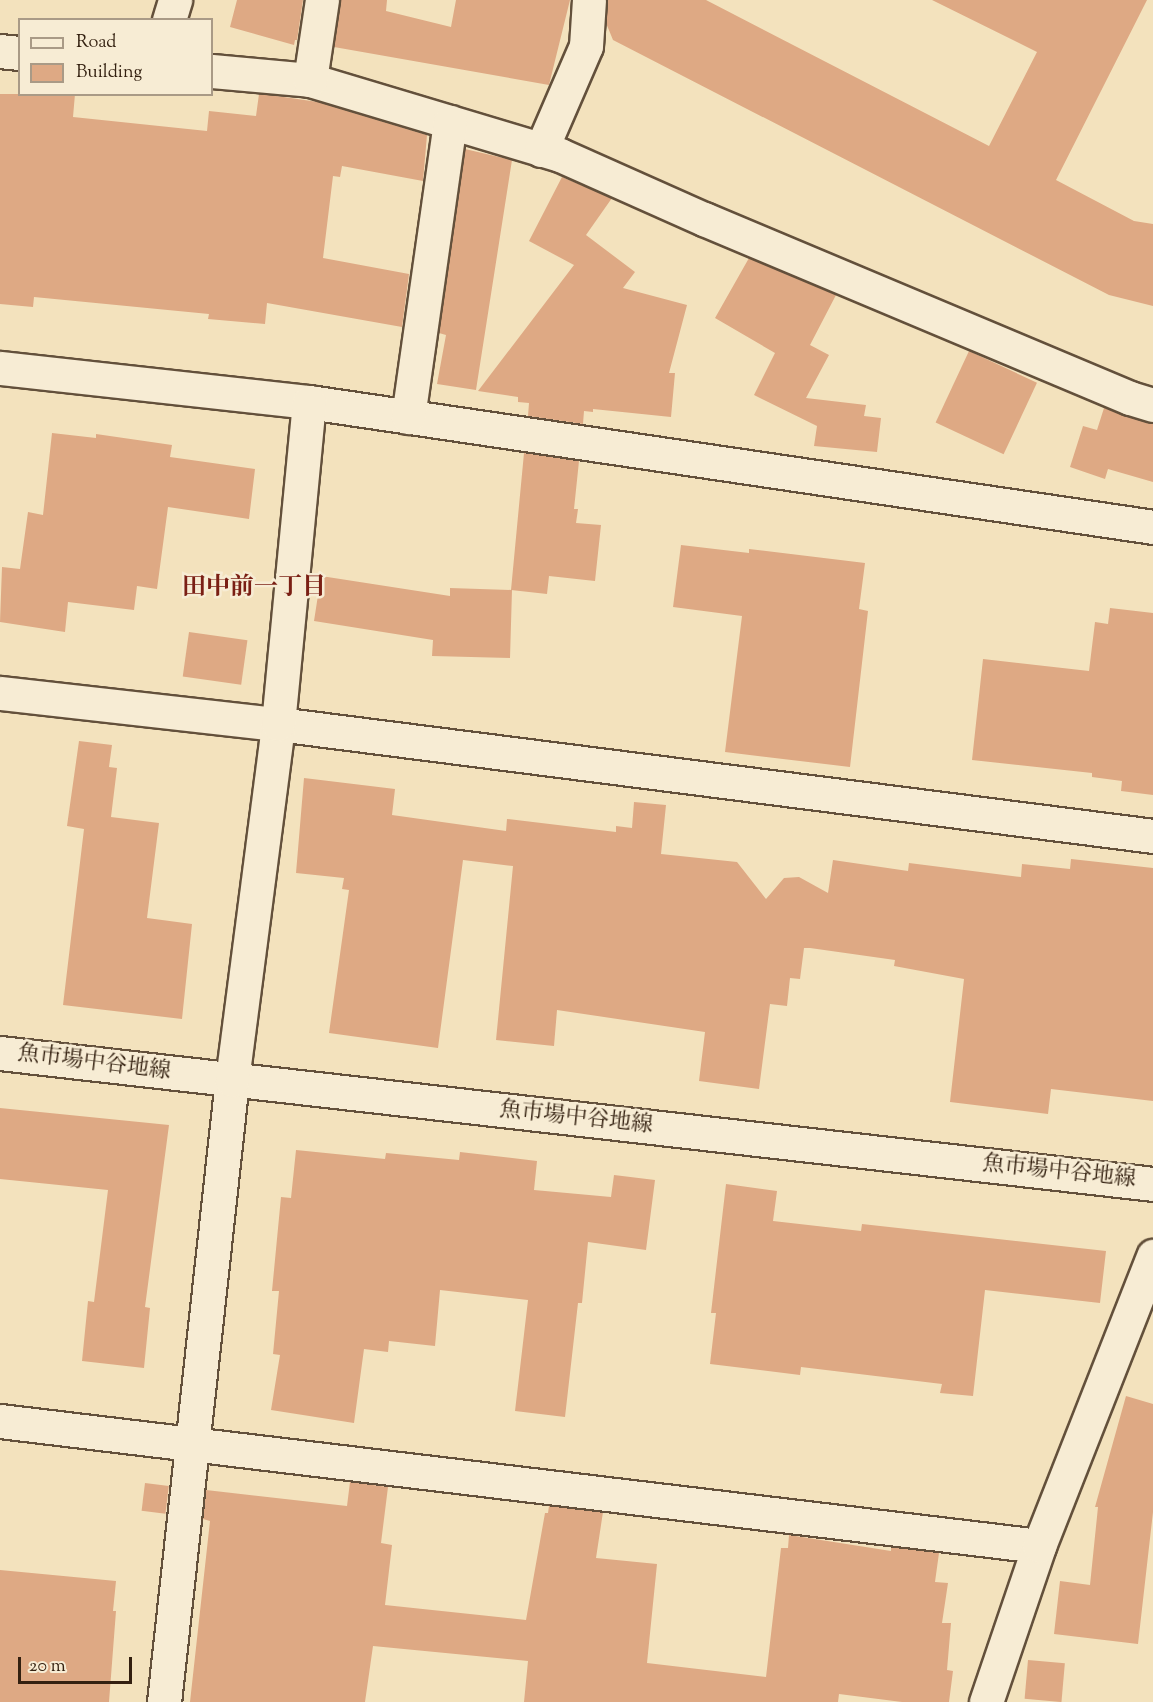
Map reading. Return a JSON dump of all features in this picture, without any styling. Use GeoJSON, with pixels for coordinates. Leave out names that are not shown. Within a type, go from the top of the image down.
{"type":"FeatureCollection","features":[{"type":"Feature","properties":{"kind":"street"},"geometry":{"type":"LineString","coordinates":[[170,18],[175,0]]}},
{"type":"Feature","properties":{"kind":"street"},"geometry":{"type":"LineString","coordinates":[[310,80],[322,0]]}},
{"type":"Feature","properties":{"kind":"street"},"geometry":{"type":"LineString","coordinates":[[542,150],[586,46],[590,0]]}},
{"type":"Feature","properties":{"kind":"street"},"geometry":{"type":"LineString","coordinates":[[0,51],[18,53]]}},
{"type":"Feature","properties":{"kind":"street"},"geometry":{"type":"LineString","coordinates":[[213,71],[310,80],[542,150],[1098,385],[1153,405]]}},
{"type":"Feature","properties":{"kind":"street"},"geometry":{"type":"LineString","coordinates":[[408,417],[450,122]]}},
{"type":"Feature","properties":{"kind":"street"},"geometry":{"type":"LineString","coordinates":[[0,368],[309,402],[1153,527]]}},
{"type":"Feature","properties":{"kind":"street"},"geometry":{"type":"LineString","coordinates":[[164,1702],[190,1443],[232,1080],[278,724],[309,402]]}},
{"type":"Feature","properties":{"kind":"street"},"geometry":{"type":"LineString","coordinates":[[0,693],[278,724],[1153,836]]}},
{"type":"Feature","properties":{"kind":"street","name":"魚市場中谷地線"},"geometry":{"type":"LineString","coordinates":[[0,1053],[1153,1184]]}},
{"type":"Feature","properties":{"kind":"street"},"geometry":{"type":"LineString","coordinates":[[986,1702],[1039,1546],[1153,1256]]}},
{"type":"Feature","properties":{"kind":"street"},"geometry":{"type":"LineString","coordinates":[[0,1422],[1039,1546]]}},
{"type":"Feature","properties":{"kind":"building"},"geometry":{"type":"Polygon","coordinates":[[[237,0],[303,0],[297,40],[294,45],[230,27],[237,0]]]}},
{"type":"Feature","properties":{"kind":"building"},"geometry":{"type":"Polygon","coordinates":[[[340,0],[387,0],[386,11],[451,27],[456,0],[570,0],[549,85],[334,47],[340,0]]]}},
{"type":"Feature","properties":{"kind":"building"},"geometry":{"type":"Polygon","coordinates":[[[608,0],[706,0],[989,146],[1037,52],[932,0],[1147,0],[1056,180],[1134,221],[1153,224],[1153,306],[1109,295],[613,40],[606,23],[608,0]]]}},
{"type":"Feature","properties":{"kind":"building"},"geometry":{"type":"Polygon","coordinates":[[[0,94],[75,96],[73,117],[207,131],[209,111],[256,116],[259,94],[270,95],[318,102],[427,135],[423,181],[342,166],[340,177],[333,176],[323,258],[409,274],[402,327],[267,303],[265,324],[208,319],[209,314],[34,297],[33,307],[0,304],[0,94]]]}},
{"type":"Feature","properties":{"kind":"building"},"geometry":{"type":"Polygon","coordinates":[[[465,149],[512,160],[476,390],[437,384],[446,335],[439,333],[465,149]]]}},
{"type":"Feature","properties":{"kind":"building"},"geometry":{"type":"Polygon","coordinates":[[[562,177],[612,198],[586,235],[635,272],[623,288],[687,305],[669,373],[675,373],[671,417],[593,409],[593,412],[584,411],[583,424],[528,416],[529,403],[518,402],[518,397],[478,391],[574,265],[529,241],[562,177]]]}},
{"type":"Feature","properties":{"kind":"building"},"geometry":{"type":"Polygon","coordinates":[[[749,258],[836,295],[810,345],[829,355],[806,398],[866,405],[864,416],[881,418],[877,452],[814,446],[817,426],[754,395],[775,353],[715,318],[749,258]]]}},
{"type":"Feature","properties":{"kind":"building"},"geometry":{"type":"Polygon","coordinates":[[[969,351],[1037,383],[1004,454],[936,423],[969,351]]]}},
{"type":"Feature","properties":{"kind":"building"},"geometry":{"type":"Polygon","coordinates":[[[1104,408],[1153,423],[1153,482],[1108,469],[1105,479],[1070,467],[1083,426],[1097,430],[1104,408]]]}},
{"type":"Feature","properties":{"kind":"building"},"geometry":{"type":"Polygon","coordinates":[[[52,433],[96,438],[96,434],[172,445],[170,457],[255,469],[249,519],[168,507],[157,589],[137,586],[134,610],[68,602],[65,632],[0,622],[2,567],[20,569],[28,512],[43,515],[52,433]]]}},
{"type":"Feature","properties":{"kind":"building"},"geometry":{"type":"Polygon","coordinates":[[[524,453],[579,461],[574,509],[578,509],[576,523],[601,525],[595,581],[549,576],[547,594],[511,590],[524,453]]]}},
{"type":"Feature","properties":{"kind":"building"},"geometry":{"type":"Polygon","coordinates":[[[681,545],[749,553],[749,549],[865,563],[859,609],[868,611],[850,767],[725,752],[742,616],[673,607],[681,545]]]}},
{"type":"Feature","properties":{"kind":"building"},"geometry":{"type":"Polygon","coordinates":[[[321,576],[450,596],[450,588],[512,590],[510,658],[432,656],[433,640],[314,621],[321,576]]]}},
{"type":"Feature","properties":{"kind":"building"},"geometry":{"type":"Polygon","coordinates":[[[1110,608],[1153,613],[1153,795],[1121,791],[1122,781],[1092,777],[1092,773],[972,760],[983,659],[1089,671],[1095,622],[1108,624],[1110,608]]]}},
{"type":"Feature","properties":{"kind":"building"},"geometry":{"type":"Polygon","coordinates":[[[189,632],[247,640],[241,685],[183,677],[189,632]]]}},
{"type":"Feature","properties":{"kind":"building"},"geometry":{"type":"Polygon","coordinates":[[[79,741],[112,745],[109,767],[117,768],[111,817],[159,823],[147,918],[192,924],[182,1019],[63,1005],[84,829],[67,826],[79,741]]]}},
{"type":"Feature","properties":{"kind":"building"},"geometry":{"type":"Polygon","coordinates":[[[304,778],[395,789],[392,815],[506,831],[507,819],[616,832],[616,826],[632,828],[634,802],[666,805],[661,854],[737,862],[766,899],[784,878],[799,877],[828,893],[833,860],[908,871],[909,863],[1021,877],[1022,864],[1070,869],[1071,859],[1153,868],[1153,1101],[1051,1089],[1048,1114],[950,1102],[964,979],[894,966],[895,960],[810,948],[804,948],[800,979],[790,978],[787,1006],[770,1004],[759,1089],[699,1081],[705,1032],[557,1010],[554,1046],[496,1040],[513,866],[463,860],[438,1048],[329,1033],[349,890],[342,889],[344,878],[296,873],[304,778]]]}},
{"type":"Feature","properties":{"kind":"building"},"geometry":{"type":"Polygon","coordinates":[[[0,1108],[169,1125],[145,1307],[150,1308],[144,1368],[82,1361],[88,1301],[94,1302],[108,1190],[0,1179],[0,1108]]]}},
{"type":"Feature","properties":{"kind":"building"},"geometry":{"type":"Polygon","coordinates":[[[296,1150],[385,1159],[386,1153],[459,1160],[460,1152],[537,1161],[534,1190],[611,1197],[614,1175],[655,1180],[646,1250],[588,1242],[582,1303],[578,1303],[565,1417],[515,1411],[528,1300],[440,1290],[435,1346],[389,1341],[388,1352],[364,1349],[354,1423],[271,1410],[280,1355],[273,1354],[279,1291],[272,1291],[281,1197],[291,1198],[296,1150]]]}},
{"type":"Feature","properties":{"kind":"building"},"geometry":{"type":"Polygon","coordinates":[[[726,1184],[777,1191],[773,1221],[861,1231],[862,1224],[1106,1251],[1100,1303],[985,1290],[973,1396],[940,1393],[942,1384],[801,1367],[800,1375],[710,1364],[716,1313],[711,1313],[726,1184]]]}},
{"type":"Feature","properties":{"kind":"building"},"geometry":{"type":"Polygon","coordinates":[[[1126,1396],[1153,1404],[1153,1512],[1138,1644],[1054,1634],[1060,1581],[1090,1585],[1098,1507],[1095,1507],[1126,1396]]]}},
{"type":"Feature","properties":{"kind":"building"},"geometry":{"type":"Polygon","coordinates":[[[350,1482],[388,1487],[381,1543],[392,1545],[385,1605],[526,1620],[545,1513],[548,1513],[549,1506],[603,1512],[596,1558],[657,1564],[647,1663],[766,1677],[781,1548],[788,1548],[789,1535],[891,1551],[891,1547],[939,1553],[935,1582],[948,1583],[942,1623],[951,1623],[947,1670],[953,1671],[949,1702],[902,1702],[839,1694],[838,1702],[524,1702],[528,1661],[373,1646],[365,1702],[190,1702],[210,1521],[203,1519],[206,1490],[347,1506],[350,1482]]]}},
{"type":"Feature","properties":{"kind":"building"},"geometry":{"type":"Polygon","coordinates":[[[145,1483],[169,1486],[165,1514],[142,1511],[145,1483]]]}},
{"type":"Feature","properties":{"kind":"building"},"geometry":{"type":"Polygon","coordinates":[[[0,1570],[116,1581],[109,1702],[0,1702],[0,1570]]]}},
{"type":"Feature","properties":{"kind":"building"},"geometry":{"type":"Polygon","coordinates":[[[1028,1660],[1065,1663],[1061,1702],[1025,1699],[1028,1660]]]}},
{"type":"Feature","properties":{"kind":"district","name":"田中前一丁目"},"geometry":{"type":"Point","coordinates":[254,589]}}]}
